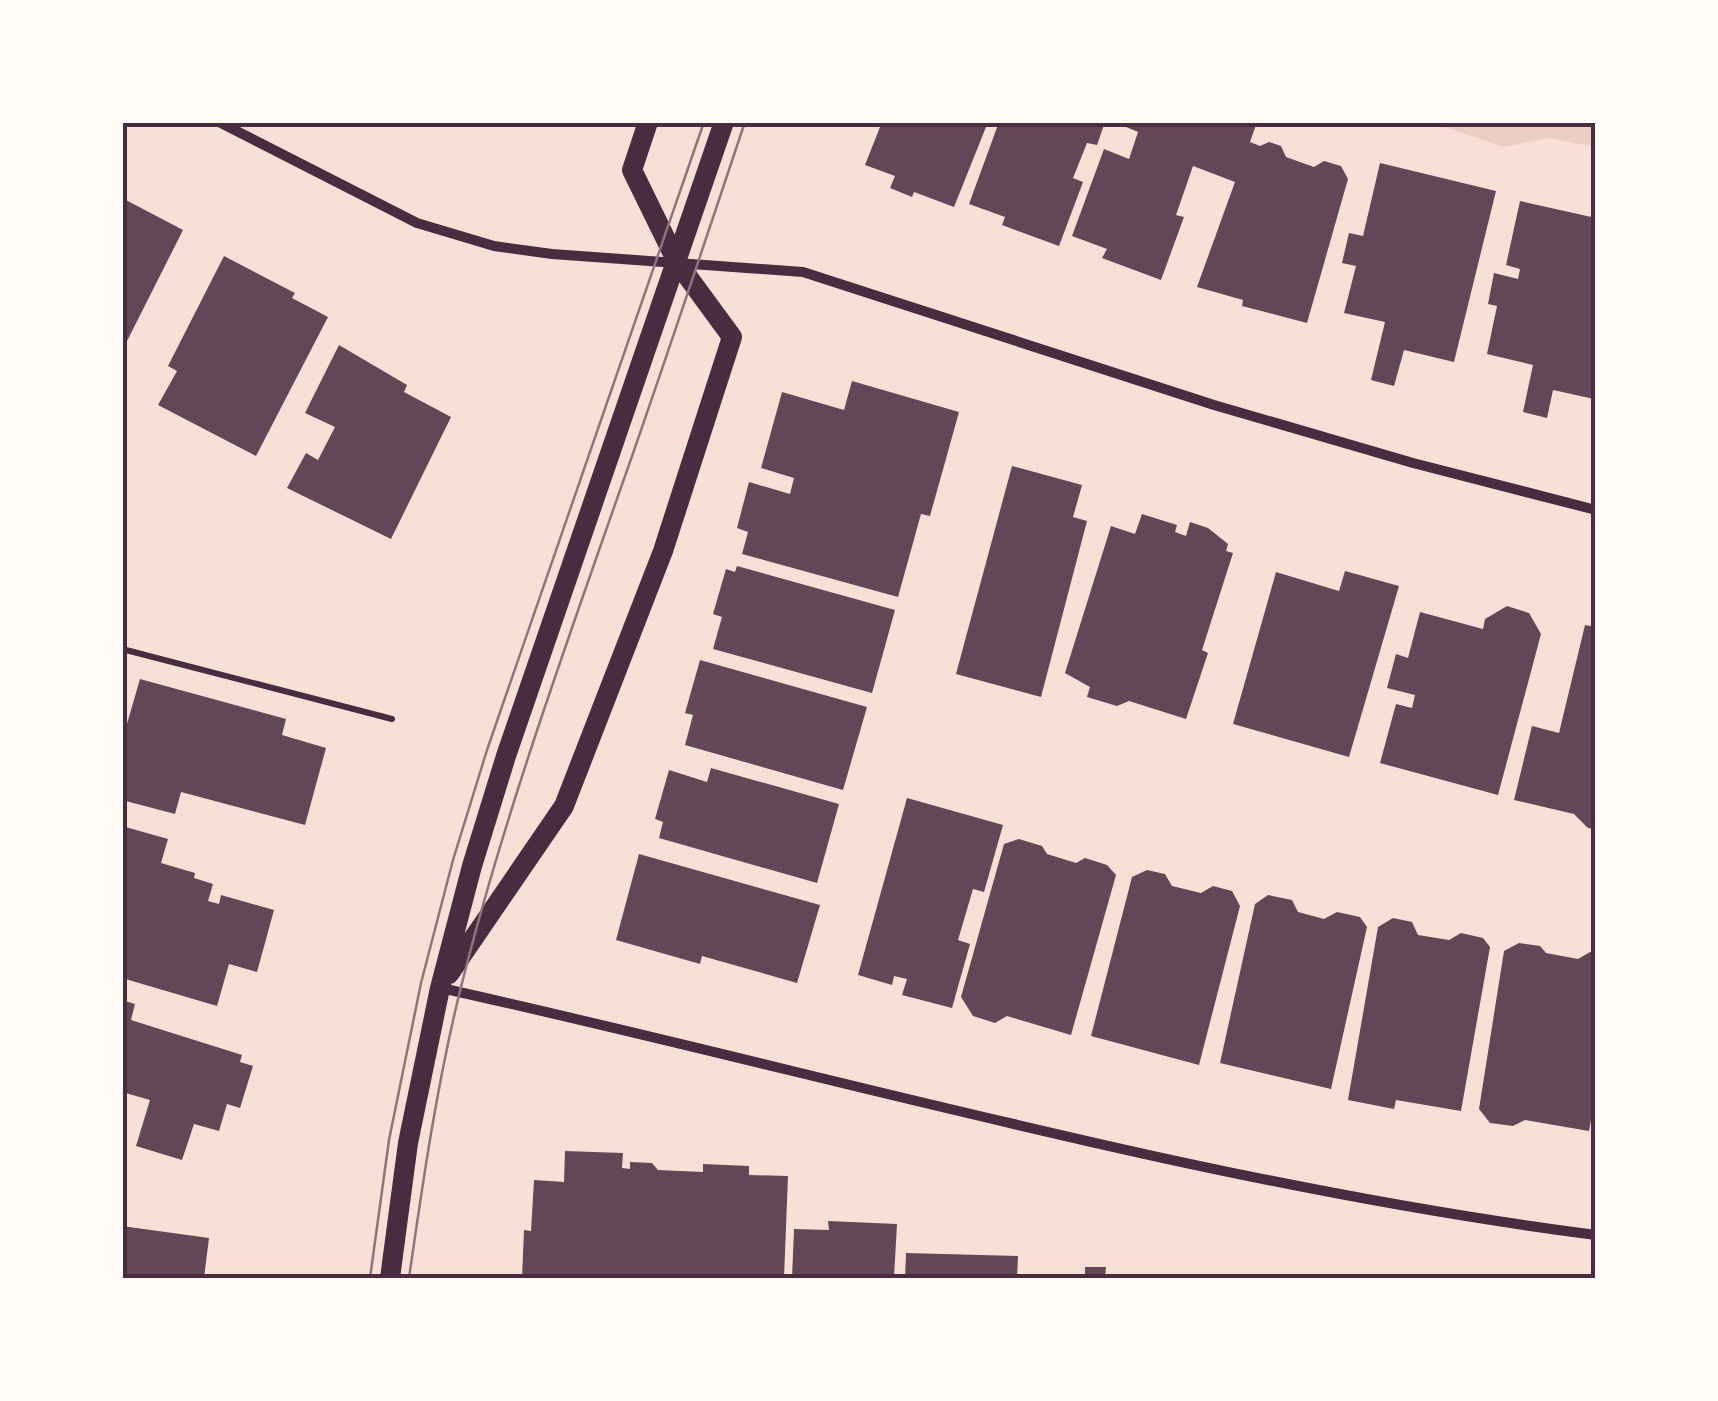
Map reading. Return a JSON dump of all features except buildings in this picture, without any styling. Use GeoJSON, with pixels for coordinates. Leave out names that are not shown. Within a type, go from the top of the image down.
{"type":"FeatureCollection","features":[{"type":"Feature","properties":{"kind":"main road"},"geometry":{"type":"LineString","coordinates":[[440,988],[564,806],[663,552],[732,337],[677,262],[632,170],[648,122]]}},
{"type":"Feature","properties":{"kind":"main road"},"geometry":{"type":"LineString","coordinates":[[390,1278],[408,1143],[440,988],[506,756],[724,122]]}},
{"type":"Feature","properties":{"kind":"street"},"geometry":{"type":"LineString","coordinates":[[219,122],[417,222],[494,246],[552,254],[803,272],[1214,405],[1413,463],[1596,510]]}},
{"type":"Feature","properties":{"kind":"street"},"geometry":{"type":"LineString","coordinates":[[440,988],[1140,1156],[1368,1199],[1596,1235]]}},
{"type":"Feature","properties":{"kind":"path"},"geometry":{"type":"LineString","coordinates":[[122,648],[392,719]]}},
{"type":"Feature","properties":{"kind":"shaded area"},"geometry":{"type":"Polygon","coordinates":[[[1433,123],[1595,123],[1595,147],[1549,138],[1503,147],[1433,123]]]}},
{"type":"Feature","properties":{"kind":"tram line"},"geometry":{"type":"LineString","coordinates":[[370,1278],[389,1140],[421,983],[453,860],[487,750],[704,122]]}},
{"type":"Feature","properties":{"kind":"tram line"},"geometry":{"type":"LineString","coordinates":[[409,1278],[445,1059],[495,863],[745,122]]}}]}
